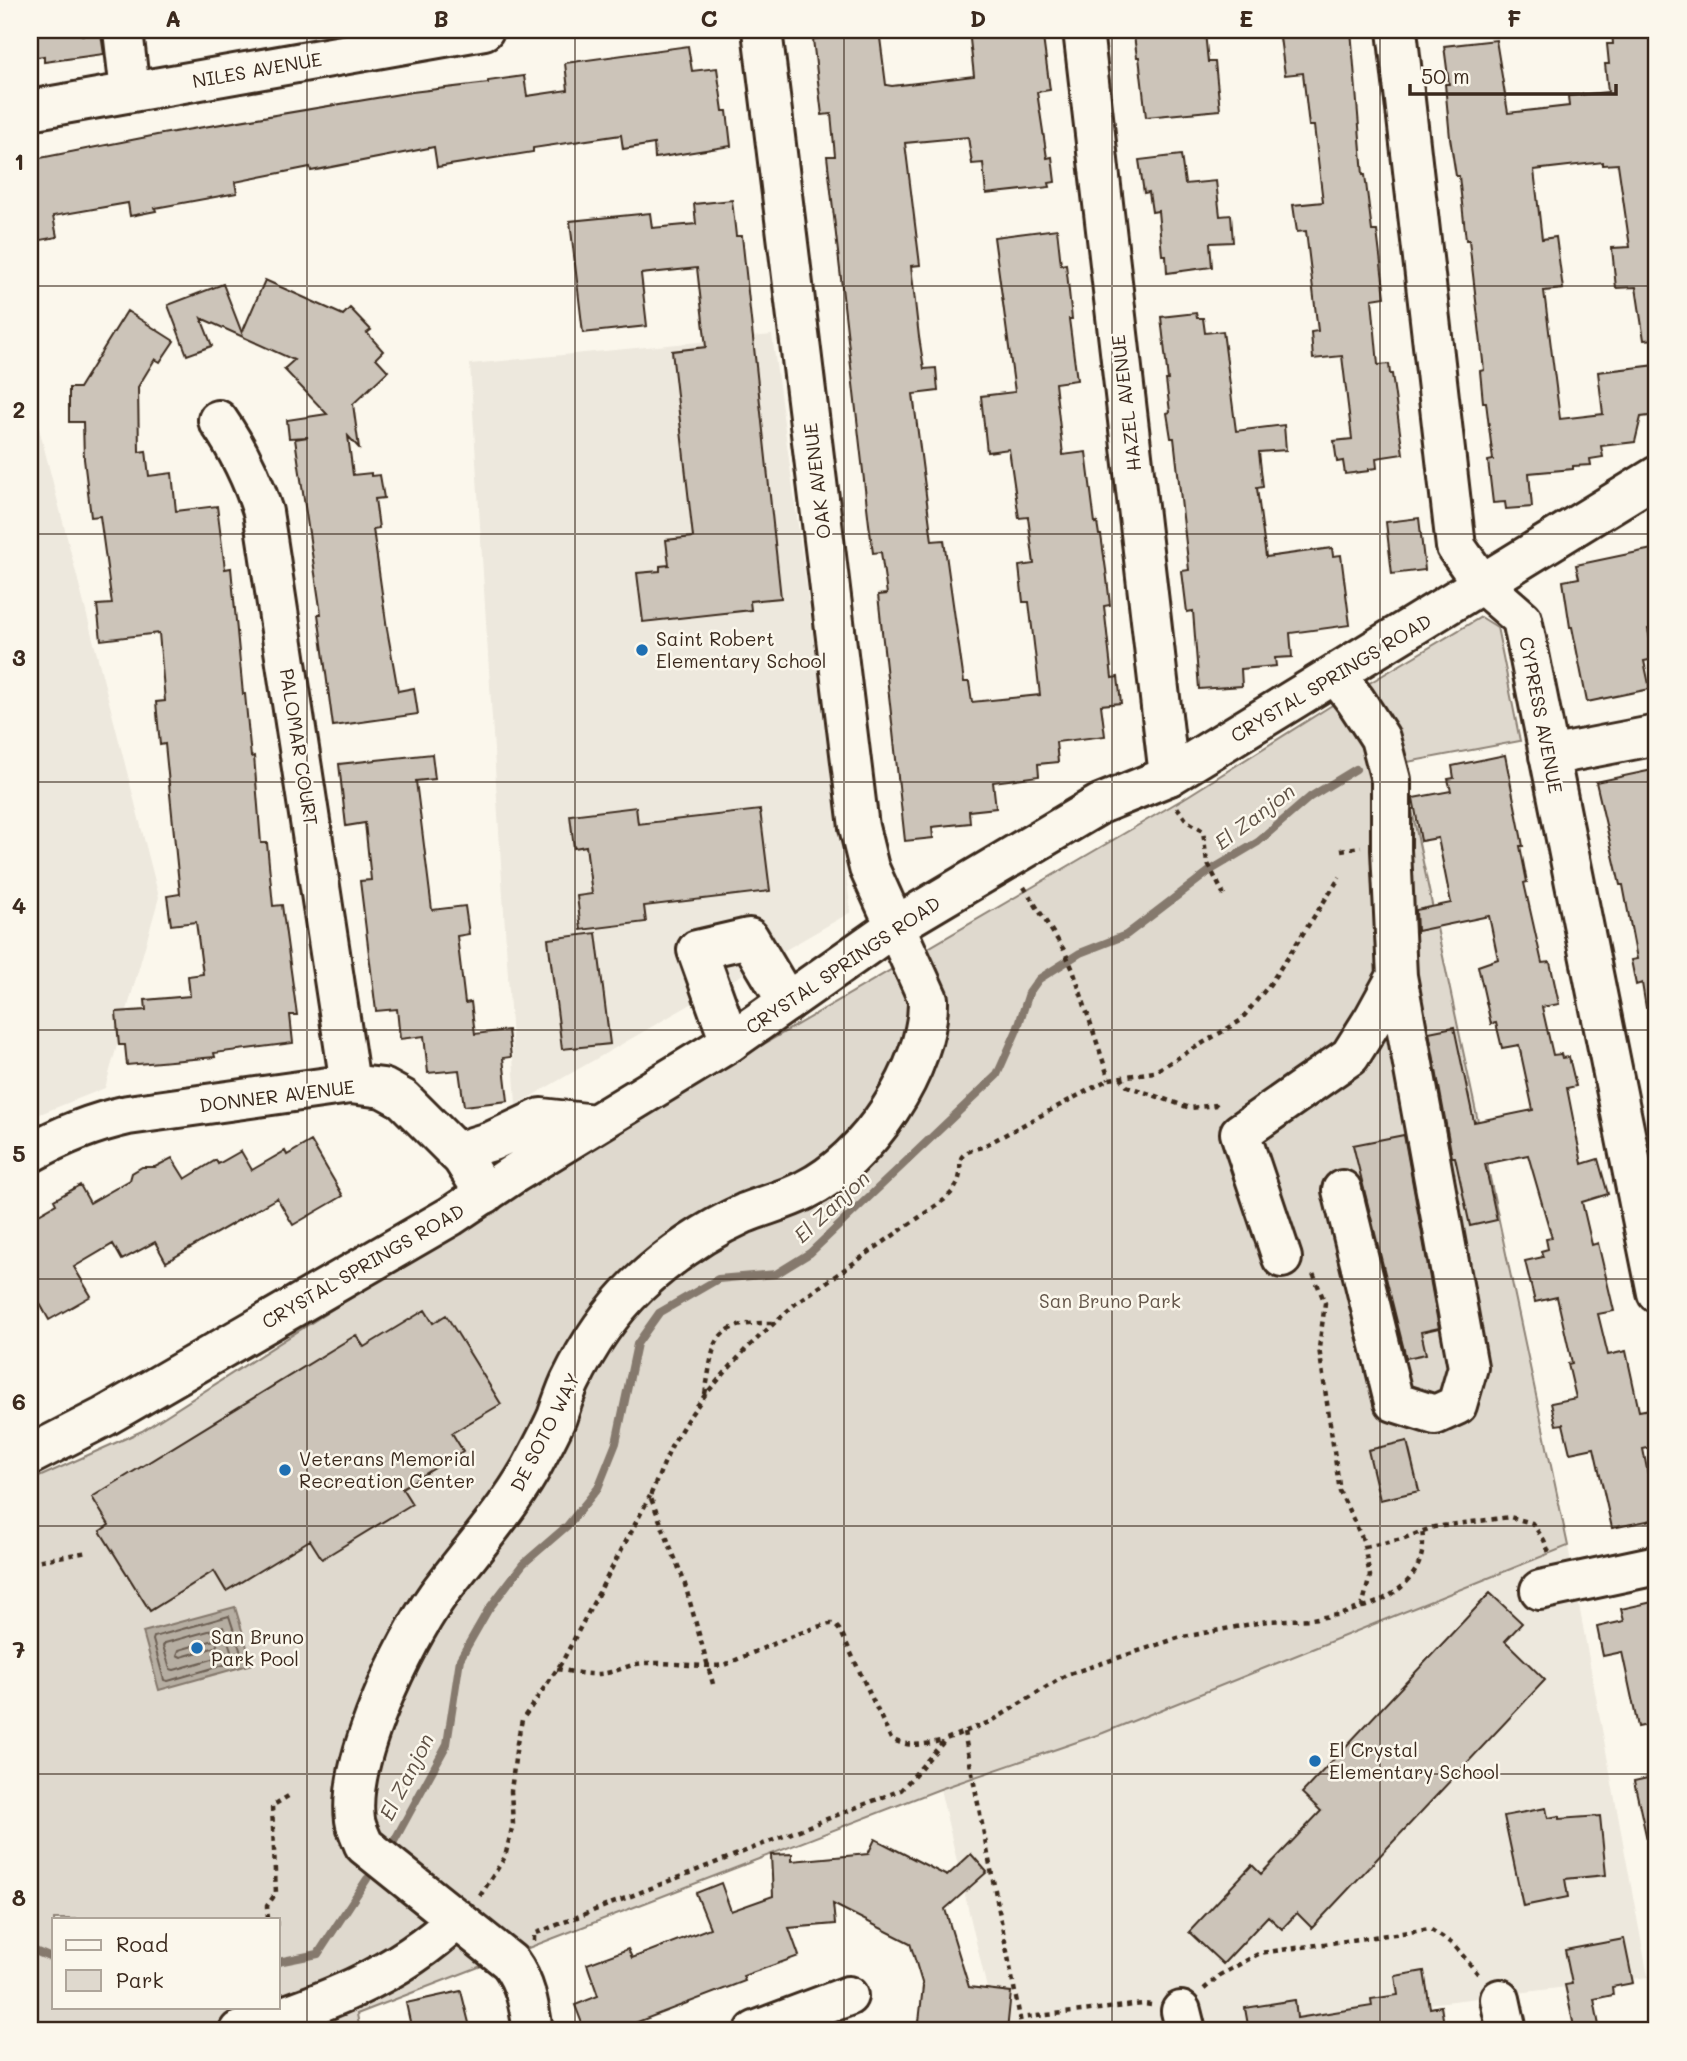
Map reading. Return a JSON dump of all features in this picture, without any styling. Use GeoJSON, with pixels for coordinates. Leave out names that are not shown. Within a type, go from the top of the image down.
{"type":"FeatureCollection","features":[{"type":"Feature","properties":{"kind":"street"},"geometry":{"type":"LineString","coordinates":[[123,30],[130,92]]}},
{"type":"Feature","properties":{"kind":"street","name":"NILES AVENUE"},"geometry":{"type":"LineString","coordinates":[[30,110],[445,33],[484,30]]}},
{"type":"Feature","properties":{"kind":"street","name":"OAK AVENUE"},"geometry":{"type":"LineString","coordinates":[[762,30],[859,827],[869,868],[895,926]]}},
{"type":"Feature","properties":{"kind":"street","name":"HAZEL AVENUE"},"geometry":{"type":"LineString","coordinates":[[1083,30],[1164,778]]}},
{"type":"Feature","properties":{"kind":"street","name":"CYPRESS AVENUE"},"geometry":{"type":"LineString","coordinates":[[1397,30],[1456,547],[1483,585],[1522,619],[1657,1293]]}},
{"type":"Feature","properties":{"kind":"street","name":"PALOMAR COURT"},"geometry":{"type":"LineString","coordinates":[[218,420],[238,449],[263,512],[350,1084]]}},
{"type":"Feature","properties":{"kind":"street","name":"CRYSTAL SPRINGS ROAD"},"geometry":{"type":"LineString","coordinates":[[30,1455],[104,1417],[451,1216],[515,1173],[730,1042],[895,926],[1100,804],[1164,778],[1657,476]]}},
{"type":"Feature","properties":{"kind":"street"},"geometry":{"type":"LineString","coordinates":[[1336,675],[1380,738],[1391,780],[1391,850],[1397,976],[1468,1367],[1457,1405],[1436,1415],[1394,1402],[1342,1190]]}},
{"type":"Feature","properties":{"kind":"street"},"geometry":{"type":"LineString","coordinates":[[1549,756],[1657,735]]}},
{"type":"Feature","properties":{"kind":"street","name":"DE SOTO WAY"},"geometry":{"type":"LineString","coordinates":[[523,1983],[510,1962],[364,1845],[355,1822],[354,1794],[366,1739],[414,1631],[439,1594],[480,1543],[529,1471],[556,1419],[570,1381],[610,1316],[636,1287],[667,1260],[701,1236],[744,1213],[806,1190],[846,1163],[884,1118],[906,1083],[923,1044],[929,1019],[928,999],[895,926]]}},
{"type":"Feature","properties":{"kind":"street"},"geometry":{"type":"LineString","coordinates":[[730,1042],[698,950],[749,938],[788,1002]]}},
{"type":"Feature","properties":{"kind":"street"},"geometry":{"type":"LineString","coordinates":[[1297,1264],[1240,1133],[1350,1056],[1397,976]]}},
{"type":"Feature","properties":{"kind":"street","name":"DONNER AVENUE"},"geometry":{"type":"LineString","coordinates":[[30,1153],[92,1123],[128,1115],[350,1084],[383,1088],[402,1098],[456,1152],[485,1194]]}},
{"type":"Feature","properties":{"kind":"street"},"geometry":{"type":"LineString","coordinates":[[456,1152],[492,1140],[541,1118],[595,1124]]}},
{"type":"Feature","properties":{"kind":"street"},"geometry":{"type":"LineString","coordinates":[[1546,1588],[1657,1565]]}},
{"type":"Feature","properties":{"kind":"street"},"geometry":{"type":"LineString","coordinates":[[239,2031],[278,2020],[383,1975],[438,1938],[457,1919]]}},
{"type":"Feature","properties":{"kind":"street"},"geometry":{"type":"LineString","coordinates":[[523,1983],[533,2031]]}},
{"type":"Feature","properties":{"kind":"street"},"geometry":{"type":"LineString","coordinates":[[755,2031],[848,1996]]}},
{"type":"Feature","properties":{"kind":"path"},"geometry":{"type":"LineString","coordinates":[[1164,778],[1187,821],[1203,831],[1207,862],[1224,895]]}},
{"type":"Feature","properties":{"kind":"path"},"geometry":{"type":"LineString","coordinates":[[1007,860],[1064,950],[1109,1079]]}},
{"type":"Feature","properties":{"kind":"path"},"geometry":{"type":"LineString","coordinates":[[457,1919],[492,1879],[505,1857],[513,1824],[511,1791],[523,1720],[557,1669],[650,1496],[671,1445],[705,1395],[746,1349],[795,1304],[944,1200],[956,1186],[961,1156],[966,1151],[982,1147],[1109,1079],[1154,1072],[1240,1021],[1270,984],[1340,877]]}},
{"type":"Feature","properties":{"kind":"path"},"geometry":{"type":"LineString","coordinates":[[1121,1077],[1127,1086],[1189,1108],[1216,1105],[1240,1133]]}},
{"type":"Feature","properties":{"kind":"path"},"geometry":{"type":"LineString","coordinates":[[1297,1264],[1325,1303],[1319,1348],[1340,1492],[1365,1547],[1370,1576],[1362,1607]]}},
{"type":"Feature","properties":{"kind":"path"},"geometry":{"type":"LineString","coordinates":[[705,1395],[712,1349],[717,1338],[725,1331],[738,1327],[756,1323],[774,1324]]}},
{"type":"Feature","properties":{"kind":"path"},"geometry":{"type":"LineString","coordinates":[[650,1496],[684,1581],[713,1684]]}},
{"type":"Feature","properties":{"kind":"path"},"geometry":{"type":"LineString","coordinates":[[1365,1547],[1434,1527],[1510,1517],[1532,1523],[1544,1540],[1553,1563],[1546,1588]]}},
{"type":"Feature","properties":{"kind":"path"},"geometry":{"type":"LineString","coordinates":[[557,1669],[586,1674],[611,1672],[630,1664],[678,1663],[709,1667],[724,1665],[814,1628],[833,1624],[843,1636],[891,1739],[901,1744],[926,1745],[992,1721],[1066,1675],[1178,1639],[1267,1621],[1322,1618],[1387,1599],[1415,1574],[1424,1550],[1422,1531]]}},
{"type":"Feature","properties":{"kind":"path"},"geometry":{"type":"LineString","coordinates":[[30,1562],[88,1552]]}},
{"type":"Feature","properties":{"kind":"path"},"geometry":{"type":"LineString","coordinates":[[964,1732],[1022,2031]]}},
{"type":"Feature","properties":{"kind":"path"},"geometry":{"type":"LineString","coordinates":[[523,1983],[532,1956],[534,1934],[901,1790],[946,1739]]}},
{"type":"Feature","properties":{"kind":"path"},"geometry":{"type":"LineString","coordinates":[[268,1918],[267,1906],[276,1893],[272,1806],[290,1795]]}},
{"type":"Feature","properties":{"kind":"path"},"geometry":{"type":"LineString","coordinates":[[1020,2018],[1143,2004],[1183,2021],[1220,1975],[1260,1953],[1430,1929],[1454,1945],[1504,2015]]}},
{"type":"Feature","properties":{"kind":"shaded area"},"geometry":{"type":"Polygon","coordinates":[[[772,335],[851,912],[516,1105],[470,364],[772,335]]]}},
{"type":"Feature","properties":{"kind":"shaded area"},"geometry":{"type":"Polygon","coordinates":[[[30,393],[159,897],[105,1088],[30,1118],[30,393]]]}},
{"type":"Feature","properties":{"kind":"shaded area","name":"El Crystal Elementary School"},"geometry":{"type":"Polygon","coordinates":[[[1568,1546],[1648,1977],[1210,2031],[997,2031],[940,1789],[1103,1733],[1568,1546]]]}},
{"type":"Feature","properties":{"kind":"green space","name":"San Bruno Park"},"geometry":{"type":"Polygon","coordinates":[[[1481,617],[1497,627],[1520,741],[1402,763],[1568,1546],[1103,1733],[940,1789],[357,2014],[360,2031],[30,2031],[30,1481],[142,1431],[564,1161],[1183,799],[1329,707],[1481,617]]]}},
{"type":"Feature","properties":{"kind":"water","name":"San Bruno Park Pool"},"geometry":{"type":"Polygon","coordinates":[[[235,1607],[252,1664],[159,1690],[143,1632],[235,1607]]]}},
{"type":"Feature","properties":{"kind":"building"},"geometry":{"type":"Polygon","coordinates":[[[30,30],[82,30],[82,35],[101,34],[104,54],[44,62],[44,56],[30,58],[30,30]]]}},
{"type":"Feature","properties":{"kind":"building"},"geometry":{"type":"Polygon","coordinates":[[[879,30],[886,85],[892,86],[974,76],[969,30],[1042,30],[1050,90],[1037,92],[1047,158],[1052,157],[1055,182],[1049,183],[1050,187],[986,194],[983,163],[972,164],[968,137],[905,143],[920,265],[911,266],[919,337],[924,369],[936,368],[938,391],[913,394],[932,541],[944,540],[964,682],[969,682],[972,702],[1040,695],[1029,602],[1023,602],[1019,566],[1034,564],[1028,517],[1019,518],[1009,449],[987,452],[981,396],[1015,392],[994,237],[1057,229],[1061,265],[1066,264],[1072,319],[1069,319],[1077,380],[1055,383],[1063,455],[1086,452],[1095,523],[1097,522],[1101,535],[1106,570],[1110,605],[1104,606],[1112,678],[1118,677],[1121,703],[1101,705],[1105,736],[1056,742],[1058,762],[1038,764],[1039,776],[993,782],[996,808],[969,811],[970,823],[932,827],[933,838],[905,841],[878,595],[887,594],[881,552],[873,553],[869,524],[827,156],[835,156],[831,114],[822,115],[813,39],[821,38],[820,35],[879,30]]]}},
{"type":"Feature","properties":{"kind":"building"},"geometry":{"type":"Polygon","coordinates":[[[1155,30],[1205,32],[1208,62],[1215,62],[1220,110],[1146,117],[1134,36],[1156,34],[1155,30]]]}},
{"type":"Feature","properties":{"kind":"building"},"geometry":{"type":"Polygon","coordinates":[[[1279,30],[1351,30],[1363,175],[1372,231],[1377,231],[1385,297],[1372,299],[1378,365],[1389,364],[1392,374],[1403,454],[1376,458],[1377,468],[1369,471],[1345,474],[1343,461],[1337,462],[1334,441],[1352,439],[1342,356],[1313,359],[1311,332],[1318,331],[1306,231],[1297,232],[1293,205],[1323,202],[1314,126],[1309,126],[1303,73],[1285,75],[1279,30]]]}},
{"type":"Feature","properties":{"kind":"building"},"geometry":{"type":"Polygon","coordinates":[[[1612,30],[1657,30],[1657,94],[1654,94],[1657,119],[1657,339],[1644,340],[1636,287],[1616,288],[1612,248],[1630,247],[1618,164],[1603,165],[1603,162],[1534,170],[1542,239],[1556,237],[1563,289],[1544,291],[1560,419],[1603,414],[1598,372],[1657,365],[1657,415],[1641,417],[1635,442],[1601,446],[1603,457],[1590,459],[1591,465],[1529,473],[1532,507],[1506,509],[1505,502],[1493,503],[1488,461],[1493,460],[1480,371],[1484,370],[1469,240],[1466,240],[1459,176],[1456,176],[1450,138],[1445,84],[1449,84],[1444,46],[1496,40],[1508,113],[1569,106],[1568,96],[1608,92],[1605,64],[1609,64],[1607,44],[1613,44],[1612,30]]]}},
{"type":"Feature","properties":{"kind":"building"},"geometry":{"type":"Polygon","coordinates":[[[688,46],[692,71],[717,68],[723,111],[727,111],[731,146],[655,158],[654,144],[623,149],[621,135],[533,148],[533,152],[437,167],[434,147],[311,171],[310,167],[235,182],[237,193],[155,208],[156,211],[130,216],[128,203],[53,216],[57,237],[30,242],[30,160],[162,134],[524,76],[527,96],[568,90],[565,63],[688,46]]]}},
{"type":"Feature","properties":{"kind":"building"},"geometry":{"type":"Polygon","coordinates":[[[1181,155],[1185,184],[1216,181],[1220,216],[1231,215],[1233,242],[1210,243],[1212,267],[1167,273],[1166,255],[1162,255],[1158,211],[1152,212],[1149,192],[1144,193],[1139,160],[1181,155]]]}},
{"type":"Feature","properties":{"kind":"building"},"geometry":{"type":"Polygon","coordinates":[[[732,200],[736,236],[742,236],[781,598],[750,601],[751,610],[643,622],[637,573],[660,571],[660,566],[669,565],[666,540],[693,537],[672,351],[706,347],[697,268],[641,274],[647,326],[583,333],[570,221],[650,213],[652,228],[696,224],[694,204],[732,200]]]}},
{"type":"Feature","properties":{"kind":"building"},"geometry":{"type":"Polygon","coordinates":[[[265,280],[343,315],[350,308],[371,330],[367,333],[383,351],[376,358],[388,371],[353,404],[359,448],[348,436],[353,475],[380,475],[384,498],[375,499],[379,528],[373,529],[387,629],[398,691],[414,688],[418,714],[333,726],[318,614],[321,614],[295,439],[308,437],[289,438],[287,420],[327,414],[284,369],[294,360],[201,318],[212,346],[187,355],[168,305],[223,284],[242,333],[265,280]]]}},
{"type":"Feature","properties":{"kind":"building"},"geometry":{"type":"Polygon","coordinates":[[[127,311],[174,341],[160,362],[155,359],[138,387],[139,452],[146,451],[149,476],[172,473],[176,511],[217,506],[225,569],[231,568],[243,694],[251,757],[254,756],[261,843],[267,843],[273,906],[282,905],[297,1015],[290,1015],[293,1043],[214,1053],[215,1057],[127,1065],[125,1045],[119,1045],[116,1012],[146,1010],[145,1000],[190,996],[188,976],[203,974],[196,922],[171,925],[167,896],[180,894],[165,744],[160,745],[156,702],[165,701],[159,633],[101,640],[97,605],[112,604],[100,516],[91,517],[84,459],[83,422],[69,422],[69,388],[79,388],[127,311]]]}},
{"type":"Feature","properties":{"kind":"building"},"geometry":{"type":"Polygon","coordinates":[[[1196,313],[1197,318],[1203,318],[1205,333],[1223,331],[1236,431],[1284,425],[1286,450],[1259,452],[1263,487],[1257,488],[1266,557],[1332,548],[1333,556],[1341,555],[1350,625],[1290,633],[1292,657],[1275,658],[1276,666],[1241,669],[1242,686],[1199,689],[1193,611],[1187,612],[1182,571],[1189,570],[1174,438],[1171,438],[1167,413],[1170,412],[1168,380],[1161,317],[1196,313]]]}},
{"type":"Feature","properties":{"kind":"building"},"geometry":{"type":"Polygon","coordinates":[[[1419,518],[1425,570],[1392,574],[1386,522],[1419,518]]]}},
{"type":"Feature","properties":{"kind":"building"},"geometry":{"type":"Polygon","coordinates":[[[1657,548],[1657,627],[1648,629],[1654,659],[1644,661],[1650,689],[1587,702],[1563,581],[1579,578],[1576,565],[1657,548]]]}},
{"type":"Feature","properties":{"kind":"building"},"geometry":{"type":"Polygon","coordinates":[[[432,754],[435,779],[416,781],[432,910],[465,906],[469,934],[457,936],[465,1003],[471,1002],[475,1034],[508,1030],[511,1057],[503,1058],[508,1101],[464,1106],[459,1070],[428,1073],[424,1036],[400,1039],[397,1009],[376,1011],[360,881],[371,880],[365,823],[346,826],[339,764],[432,754]]]}},
{"type":"Feature","properties":{"kind":"building"},"geometry":{"type":"Polygon","coordinates":[[[1505,755],[1523,846],[1520,846],[1527,882],[1524,883],[1542,963],[1550,962],[1559,1004],[1542,1007],[1553,1055],[1569,1057],[1576,1086],[1567,1088],[1582,1164],[1598,1159],[1608,1194],[1582,1202],[1592,1245],[1598,1243],[1614,1311],[1598,1314],[1608,1355],[1626,1351],[1639,1411],[1650,1409],[1657,1444],[1643,1449],[1657,1519],[1612,1528],[1594,1448],[1570,1453],[1563,1424],[1556,1425],[1551,1403],[1576,1398],[1568,1364],[1572,1363],[1557,1297],[1535,1302],[1525,1261],[1543,1257],[1541,1251],[1548,1249],[1546,1239],[1552,1238],[1528,1155],[1485,1164],[1497,1220],[1470,1226],[1455,1157],[1452,1157],[1429,1032],[1454,1027],[1474,1122],[1533,1110],[1519,1045],[1502,1048],[1496,1023],[1491,1024],[1478,966],[1498,959],[1489,916],[1417,931],[1416,910],[1451,903],[1438,838],[1421,841],[1413,798],[1451,791],[1448,779],[1454,778],[1452,766],[1505,755]]]}},
{"type":"Feature","properties":{"kind":"building"},"geometry":{"type":"Polygon","coordinates":[[[1657,769],[1657,1007],[1646,1008],[1642,983],[1636,985],[1631,960],[1637,959],[1623,885],[1620,885],[1596,782],[1657,769]]]}},
{"type":"Feature","properties":{"kind":"building"},"geometry":{"type":"Polygon","coordinates":[[[636,807],[638,824],[760,810],[770,891],[644,906],[646,922],[581,930],[577,896],[592,894],[586,846],[574,848],[570,815],[636,807]]]}},
{"type":"Feature","properties":{"kind":"building"},"geometry":{"type":"Polygon","coordinates":[[[596,933],[610,1044],[562,1049],[548,939],[596,933]]]}},
{"type":"Feature","properties":{"kind":"building"},"geometry":{"type":"Polygon","coordinates":[[[1404,1135],[1439,1328],[1421,1332],[1426,1354],[1406,1358],[1353,1145],[1404,1135]]]}},
{"type":"Feature","properties":{"kind":"building"},"geometry":{"type":"Polygon","coordinates":[[[311,1141],[343,1196],[293,1225],[277,1198],[166,1262],[155,1242],[122,1260],[113,1244],[74,1267],[91,1296],[49,1320],[30,1286],[30,1219],[56,1204],[54,1200],[80,1185],[90,1203],[130,1180],[132,1173],[142,1167],[155,1167],[172,1158],[185,1179],[216,1160],[218,1164],[241,1151],[252,1170],[285,1151],[287,1155],[311,1141]]]}},
{"type":"Feature","properties":{"kind":"building","name":"Veterans Memorial Recreation Center"},"geometry":{"type":"Polygon","coordinates":[[[425,1310],[433,1323],[446,1315],[501,1404],[452,1433],[463,1451],[402,1488],[412,1504],[322,1559],[310,1540],[226,1591],[214,1571],[150,1611],[100,1531],[109,1525],[92,1497],[356,1335],[364,1347],[425,1310]]]}},
{"type":"Feature","properties":{"kind":"building"},"geometry":{"type":"Polygon","coordinates":[[[1407,1441],[1419,1491],[1380,1500],[1368,1450],[1407,1441]]]}},
{"type":"Feature","properties":{"kind":"building"},"geometry":{"type":"Polygon","coordinates":[[[1490,1593],[1522,1623],[1505,1641],[1545,1680],[1312,1928],[1297,1913],[1282,1929],[1268,1916],[1223,1964],[1189,1932],[1252,1865],[1261,1874],[1321,1811],[1302,1793],[1490,1593]]]}},
{"type":"Feature","properties":{"kind":"building"},"geometry":{"type":"Polygon","coordinates":[[[1657,1601],[1657,1723],[1638,1727],[1622,1652],[1603,1656],[1597,1627],[1624,1621],[1621,1609],[1657,1601]]]}},
{"type":"Feature","properties":{"kind":"building"},"geometry":{"type":"Polygon","coordinates":[[[1657,1776],[1657,1843],[1648,1844],[1634,1781],[1657,1776]]]}},
{"type":"Feature","properties":{"kind":"building"},"geometry":{"type":"Polygon","coordinates":[[[1546,1808],[1548,1818],[1600,1816],[1606,1875],[1565,1879],[1568,1897],[1523,1906],[1504,1816],[1546,1808]]]}},
{"type":"Feature","properties":{"kind":"building"},"geometry":{"type":"Polygon","coordinates":[[[875,1839],[947,1876],[971,1854],[987,1872],[945,1909],[969,1987],[1011,1992],[1007,2031],[918,2031],[923,1986],[910,1943],[833,1904],[835,1924],[789,1928],[799,1956],[743,1976],[745,1981],[614,2031],[585,2031],[575,2005],[598,1996],[587,1964],[628,1949],[632,1958],[710,1928],[696,1893],[721,1883],[731,1911],[773,1896],[771,1855],[792,1854],[792,1861],[868,1854],[875,1839]]]}},
{"type":"Feature","properties":{"kind":"building"},"geometry":{"type":"Polygon","coordinates":[[[1624,1939],[1633,1983],[1612,1987],[1613,1995],[1594,1999],[1600,2031],[1575,2031],[1565,1985],[1572,1984],[1565,1950],[1624,1939]]]}},
{"type":"Feature","properties":{"kind":"building"},"geometry":{"type":"Polygon","coordinates":[[[1424,1971],[1430,2008],[1441,2006],[1445,2031],[1249,2031],[1245,2008],[1295,2000],[1297,2018],[1372,2006],[1371,1999],[1398,1995],[1395,1976],[1424,1971]]]}},
{"type":"Feature","properties":{"kind":"building"},"geometry":{"type":"Polygon","coordinates":[[[461,1991],[471,2031],[412,2031],[406,2003],[461,1991]]]}},
{"type":"Feature","properties":{"kind":"waterway","name":"El Zanjon"},"geometry":{"type":"LineString","coordinates":[[392,1845],[447,1744],[460,1659],[488,1610],[523,1564],[567,1526],[598,1488],[616,1443],[637,1344],[659,1313],[718,1279],[776,1274],[810,1253],[997,1075],[1017,1030],[1029,993],[1039,979],[1080,953],[1126,935],[1211,870],[1258,842],[1310,797],[1356,769]]}},
{"type":"Feature","properties":{"kind":"waterway","name":"El Zanjon"},"geometry":{"type":"LineString","coordinates":[[280,1962],[318,1954],[367,1879]]}},
{"type":"Feature","properties":{"kind":"waterway","name":"El Zanjon"},"geometry":{"type":"LineString","coordinates":[[30,1949],[52,1958]]}},
{"type":"Feature","properties":{"kind":"place","name":"Saint Robert Elementary School"},"geometry":{"type":"Point","coordinates":[642,650]}},
{"type":"Feature","properties":{"kind":"place","name":"Veterans Memorial Recreation Center"},"geometry":{"type":"Point","coordinates":[285,1470]}},
{"type":"Feature","properties":{"kind":"place","name":"San Bruno Park Pool"},"geometry":{"type":"Point","coordinates":[197,1648]}},
{"type":"Feature","properties":{"kind":"place","name":"El Crystal Elementary School"},"geometry":{"type":"Point","coordinates":[1315,1761]}}]}
